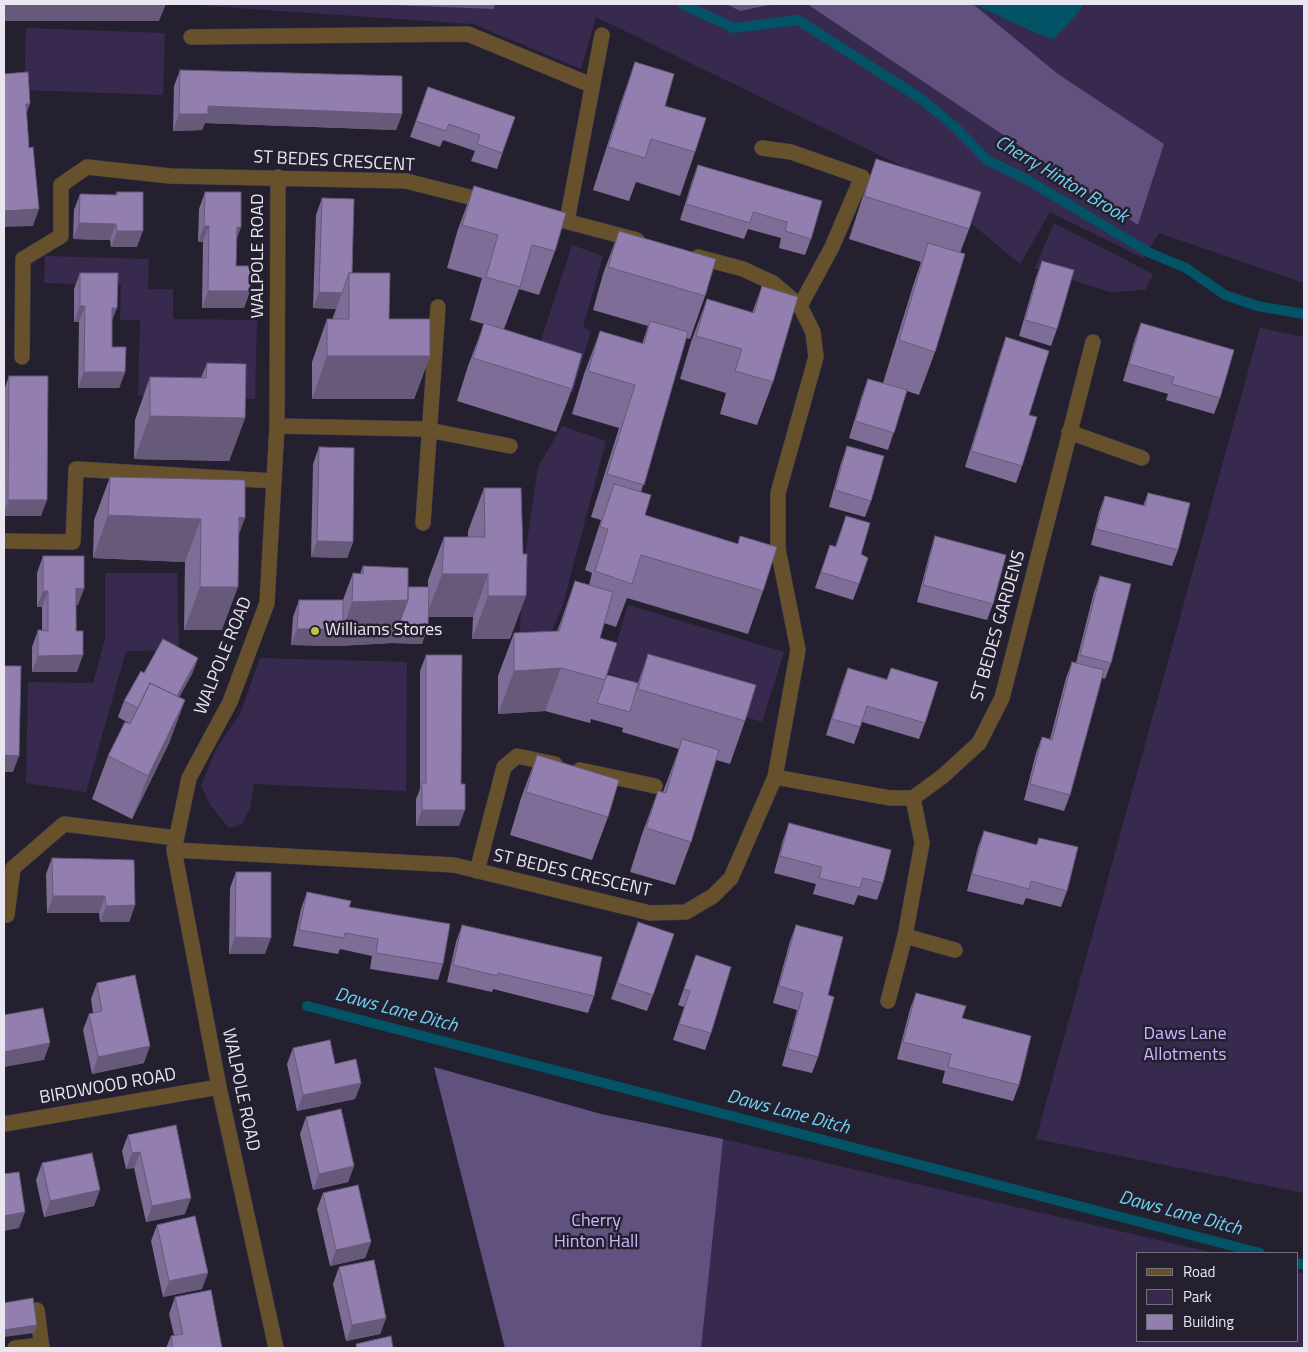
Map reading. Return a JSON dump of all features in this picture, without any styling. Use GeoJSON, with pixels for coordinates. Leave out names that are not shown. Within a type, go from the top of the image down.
{"type":"FeatureCollection","features":[{"type":"Feature","properties":{"kind":"street"},"geometry":{"type":"LineString","coordinates":[[191,37],[468,34],[591,85]]}},
{"type":"Feature","properties":{"kind":"street"},"geometry":{"type":"LineString","coordinates":[[567,221],[591,85],[602,35]]}},
{"type":"Feature","properties":{"kind":"street"},"geometry":{"type":"LineString","coordinates":[[762,148],[791,152],[862,177],[832,246],[800,306]]}},
{"type":"Feature","properties":{"kind":"street","name":"ST BEDES CRESCENT"},"geometry":{"type":"LineString","coordinates":[[22,357],[23,259],[61,236],[61,186],[87,167],[170,176],[406,181],[501,205]]}},
{"type":"Feature","properties":{"kind":"street","name":"WALPOLE ROAD"},"geometry":{"type":"LineString","coordinates":[[276,1348],[219,1087],[175,844],[189,778],[230,702],[267,603],[277,426],[278,177]]}},
{"type":"Feature","properties":{"kind":"street"},"geometry":{"type":"LineString","coordinates":[[529,212],[647,243]]}},
{"type":"Feature","properties":{"kind":"street","name":"ST BEDES CRESCENT"},"geometry":{"type":"LineString","coordinates":[[175,844],[454,865],[650,913],[686,912],[713,896],[731,878],[774,777],[798,650],[778,549],[778,493],[816,357],[813,332],[800,306],[773,283],[751,273],[686,254]]}},
{"type":"Feature","properties":{"kind":"street"},"geometry":{"type":"LineString","coordinates":[[423,523],[438,307]]}},
{"type":"Feature","properties":{"kind":"street","name":"ST BEDES GARDENS"},"geometry":{"type":"LineString","coordinates":[[913,798],[943,776],[979,743],[1002,698],[1093,342]]}},
{"type":"Feature","properties":{"kind":"street"},"geometry":{"type":"LineString","coordinates":[[277,426],[430,430],[510,446]]}},
{"type":"Feature","properties":{"kind":"street"},"geometry":{"type":"LineString","coordinates":[[1069,432],[1142,458]]}},
{"type":"Feature","properties":{"kind":"street"},"geometry":{"type":"LineString","coordinates":[[4,541],[73,542],[76,469],[274,481]]}},
{"type":"Feature","properties":{"kind":"street"},"geometry":{"type":"LineString","coordinates":[[477,870],[504,767],[516,756],[655,786]]}},
{"type":"Feature","properties":{"kind":"street"},"geometry":{"type":"LineString","coordinates":[[774,777],[890,798],[913,798],[922,843],[905,936],[888,1001]]}},
{"type":"Feature","properties":{"kind":"street"},"geometry":{"type":"LineString","coordinates":[[6,915],[13,868],[64,824],[175,844]]}},
{"type":"Feature","properties":{"kind":"street"},"geometry":{"type":"LineString","coordinates":[[905,936],[955,950]]}},
{"type":"Feature","properties":{"kind":"street","name":"BIRDWOOD ROAD"},"geometry":{"type":"LineString","coordinates":[[4,1124],[219,1087]]}},
{"type":"Feature","properties":{"kind":"street"},"geometry":{"type":"LineString","coordinates":[[16,1348],[41,1346],[37,1310]]}},
{"type":"Feature","properties":{"kind":"green space"},"geometry":{"type":"Polygon","coordinates":[[[204,4],[360,4],[494,9],[495,4],[726,4],[740,11],[775,4],[807,4],[1138,225],[1164,144],[1058,74],[973,4],[1031,31],[1082,8],[1082,4],[1304,4],[1304,283],[1159,233],[1143,258],[1050,212],[1020,264],[902,166],[596,17],[581,69],[473,24],[206,6],[204,4]]]}},
{"type":"Feature","properties":{"kind":"green space"},"geometry":{"type":"Polygon","coordinates":[[[360,4],[495,4],[494,9],[360,4]]]}},
{"type":"Feature","properties":{"kind":"green space"},"geometry":{"type":"Polygon","coordinates":[[[726,4],[775,4],[740,11],[726,4]]]}},
{"type":"Feature","properties":{"kind":"green space"},"geometry":{"type":"Polygon","coordinates":[[[807,4],[973,4],[1058,74],[1164,144],[1138,225],[807,4]]]}},
{"type":"Feature","properties":{"kind":"green space"},"geometry":{"type":"Polygon","coordinates":[[[26,28],[165,33],[163,95],[24,90],[26,28]]]}},
{"type":"Feature","properties":{"kind":"green space"},"geometry":{"type":"Polygon","coordinates":[[[1054,223],[1153,274],[1145,290],[1110,292],[1035,268],[1054,223]]]}},
{"type":"Feature","properties":{"kind":"green space"},"geometry":{"type":"Polygon","coordinates":[[[572,245],[603,256],[583,327],[591,331],[573,392],[528,380],[572,245]]]}},
{"type":"Feature","properties":{"kind":"green space"},"geometry":{"type":"Polygon","coordinates":[[[45,256],[149,259],[148,289],[173,289],[173,319],[257,320],[255,399],[138,396],[140,320],[120,320],[121,285],[44,283],[45,256]]]}},
{"type":"Feature","properties":{"kind":"green space","name":"Daws Lane Allotments"},"geometry":{"type":"Polygon","coordinates":[[[1260,328],[1304,337],[1304,1193],[1036,1139],[1260,328]]]}},
{"type":"Feature","properties":{"kind":"green space"},"geometry":{"type":"Polygon","coordinates":[[[562,426],[606,441],[562,608],[545,646],[519,647],[523,569],[538,467],[562,426]]]}},
{"type":"Feature","properties":{"kind":"green space"},"geometry":{"type":"Polygon","coordinates":[[[105,573],[177,573],[179,650],[126,651],[86,792],[26,783],[28,682],[93,683],[105,639],[105,573]]]}},
{"type":"Feature","properties":{"kind":"green space"},"geometry":{"type":"Polygon","coordinates":[[[628,605],[784,652],[762,722],[607,673],[628,605]]]}},
{"type":"Feature","properties":{"kind":"green space"},"geometry":{"type":"Polygon","coordinates":[[[260,658],[407,662],[406,791],[254,784],[250,808],[241,825],[229,828],[211,806],[201,786],[216,749],[240,714],[260,658]]]}},
{"type":"Feature","properties":{"kind":"green space","name":"Cherry Hinton Hall"},"geometry":{"type":"Polygon","coordinates":[[[434,1067],[601,1114],[723,1139],[1210,1252],[1136,1252],[1136,1342],[1298,1342],[1298,1272],[1304,1274],[1304,1348],[505,1348],[434,1067]]]}},
{"type":"Feature","properties":{"kind":"green space"},"geometry":{"type":"Polygon","coordinates":[[[434,1067],[601,1114],[723,1139],[701,1348],[505,1348],[434,1067]]]}},
{"type":"Feature","properties":{"kind":"water"},"geometry":{"type":"Polygon","coordinates":[[[973,4],[1082,4],[1082,8],[1054,39],[1031,31],[973,4]]]}},
{"type":"Feature","properties":{"kind":"building"},"geometry":{"type":"Polygon","coordinates":[[[635,62],[674,74],[665,106],[706,118],[695,152],[651,139],[645,158],[608,147],[635,62]]]}},
{"type":"Feature","properties":{"kind":"building"},"geometry":{"type":"Polygon","coordinates":[[[180,70],[402,76],[402,114],[208,106],[208,114],[179,114],[180,70]]]}},
{"type":"Feature","properties":{"kind":"building"},"geometry":{"type":"Polygon","coordinates":[[[28,72],[30,104],[26,104],[29,148],[33,147],[39,209],[4,211],[4,74],[28,72]]]}},
{"type":"Feature","properties":{"kind":"building"},"geometry":{"type":"Polygon","coordinates":[[[428,87],[515,117],[502,153],[477,144],[480,135],[449,124],[446,131],[416,121],[428,87]]]}},
{"type":"Feature","properties":{"kind":"building"},"geometry":{"type":"Polygon","coordinates":[[[876,159],[981,192],[969,229],[864,196],[876,159]]]}},
{"type":"Feature","properties":{"kind":"building"},"geometry":{"type":"Polygon","coordinates":[[[698,165],[822,201],[811,239],[785,231],[787,222],[753,212],[750,223],[686,204],[698,165]]]}},
{"type":"Feature","properties":{"kind":"building"},"geometry":{"type":"Polygon","coordinates":[[[474,186],[566,213],[555,251],[532,245],[520,287],[486,277],[498,235],[462,225],[474,186]]]}},
{"type":"Feature","properties":{"kind":"building"},"geometry":{"type":"Polygon","coordinates":[[[117,192],[143,192],[143,231],[117,231],[116,224],[79,223],[80,194],[117,195],[117,192]]]}},
{"type":"Feature","properties":{"kind":"building"},"geometry":{"type":"Polygon","coordinates":[[[205,192],[241,192],[241,227],[237,227],[236,266],[250,266],[250,291],[208,291],[209,226],[204,226],[205,192]]]}},
{"type":"Feature","properties":{"kind":"building"},"geometry":{"type":"Polygon","coordinates":[[[322,198],[354,199],[352,273],[349,273],[342,293],[319,292],[322,198]]]}},
{"type":"Feature","properties":{"kind":"building"},"geometry":{"type":"Polygon","coordinates":[[[619,231],[716,259],[705,296],[608,267],[619,231]]]}},
{"type":"Feature","properties":{"kind":"building"},"geometry":{"type":"Polygon","coordinates":[[[928,243],[965,254],[935,352],[899,340],[928,243]]]}},
{"type":"Feature","properties":{"kind":"building"},"geometry":{"type":"Polygon","coordinates":[[[1042,261],[1074,270],[1057,329],[1025,320],[1042,261]]]}},
{"type":"Feature","properties":{"kind":"building"},"geometry":{"type":"Polygon","coordinates":[[[80,273],[118,273],[117,308],[112,308],[112,347],[126,347],[125,372],[84,372],[85,306],[80,306],[80,273]]]}},
{"type":"Feature","properties":{"kind":"building"},"geometry":{"type":"Polygon","coordinates":[[[349,273],[390,273],[389,319],[430,319],[430,356],[327,356],[327,319],[349,319],[349,273]]]}},
{"type":"Feature","properties":{"kind":"building"},"geometry":{"type":"Polygon","coordinates":[[[762,286],[798,297],[773,382],[735,371],[742,349],[696,336],[707,299],[754,313],[762,286]]]}},
{"type":"Feature","properties":{"kind":"building"},"geometry":{"type":"Polygon","coordinates":[[[650,321],[688,332],[644,485],[607,474],[635,385],[588,371],[600,331],[644,344],[650,321]]]}},
{"type":"Feature","properties":{"kind":"building"},"geometry":{"type":"Polygon","coordinates":[[[484,323],[582,354],[572,389],[473,358],[484,323]]]}},
{"type":"Feature","properties":{"kind":"building"},"geometry":{"type":"Polygon","coordinates":[[[1141,323],[1234,350],[1220,398],[1172,384],[1174,377],[1129,364],[1141,323]]]}},
{"type":"Feature","properties":{"kind":"building"},"geometry":{"type":"Polygon","coordinates":[[[1006,337],[1049,351],[1029,415],[1037,417],[1022,466],[971,451],[1006,337]]]}},
{"type":"Feature","properties":{"kind":"building"},"geometry":{"type":"Polygon","coordinates":[[[207,363],[246,364],[245,418],[150,416],[150,377],[206,378],[207,363]]]}},
{"type":"Feature","properties":{"kind":"building"},"geometry":{"type":"Polygon","coordinates":[[[9,376],[48,376],[47,500],[8,500],[9,376]]]}},
{"type":"Feature","properties":{"kind":"building"},"geometry":{"type":"Polygon","coordinates":[[[868,379],[907,390],[894,433],[855,421],[868,379]]]}},
{"type":"Feature","properties":{"kind":"building"},"geometry":{"type":"Polygon","coordinates":[[[847,446],[884,456],[871,501],[835,490],[847,446]]]}},
{"type":"Feature","properties":{"kind":"building"},"geometry":{"type":"Polygon","coordinates":[[[319,447],[354,448],[353,542],[317,541],[319,447]]]}},
{"type":"Feature","properties":{"kind":"building"},"geometry":{"type":"Polygon","coordinates":[[[110,477],[245,480],[245,518],[239,517],[238,587],[200,587],[201,519],[108,515],[110,477]]]}},
{"type":"Feature","properties":{"kind":"building"},"geometry":{"type":"Polygon","coordinates":[[[614,484],[651,495],[645,515],[738,544],[740,536],[777,547],[763,591],[641,555],[632,584],[595,571],[608,529],[600,527],[614,484]]]}},
{"type":"Feature","properties":{"kind":"building"},"geometry":{"type":"Polygon","coordinates":[[[484,488],[521,488],[523,554],[527,554],[526,596],[488,596],[488,574],[442,574],[444,537],[485,537],[484,488]]]}},
{"type":"Feature","properties":{"kind":"building"},"geometry":{"type":"Polygon","coordinates":[[[1148,493],[1190,503],[1178,550],[1096,529],[1105,496],[1145,506],[1148,493]]]}},
{"type":"Feature","properties":{"kind":"building"},"geometry":{"type":"Polygon","coordinates":[[[846,516],[870,523],[861,554],[868,558],[859,584],[821,572],[830,545],[836,547],[846,516]]]}},
{"type":"Feature","properties":{"kind":"building"},"geometry":{"type":"Polygon","coordinates":[[[935,536],[1006,555],[993,604],[923,585],[935,536]]]}},
{"type":"Feature","properties":{"kind":"building"},"geometry":{"type":"Polygon","coordinates":[[[43,556],[84,556],[84,589],[76,588],[76,631],[83,631],[83,655],[38,656],[38,630],[48,631],[48,591],[43,591],[43,556]]]}},
{"type":"Feature","properties":{"kind":"building"},"geometry":{"type":"Polygon","coordinates":[[[363,566],[408,568],[408,600],[352,602],[353,573],[363,574],[363,566]]]}},
{"type":"Feature","properties":{"kind":"building"},"geometry":{"type":"Polygon","coordinates":[[[1100,576],[1131,584],[1111,663],[1080,655],[1100,576]]]}},
{"type":"Feature","properties":{"kind":"building"},"geometry":{"type":"Polygon","coordinates":[[[575,581],[613,592],[600,638],[617,643],[605,680],[561,668],[514,671],[514,633],[559,631],[575,581]]]}},
{"type":"Feature","properties":{"kind":"building"},"geometry":{"type":"Polygon","coordinates":[[[408,587],[429,587],[428,627],[398,627],[408,600],[408,587]]]}},
{"type":"Feature","properties":{"kind":"building"},"geometry":{"type":"Polygon","coordinates":[[[299,600],[343,600],[343,629],[297,629],[299,600]]]}},
{"type":"Feature","properties":{"kind":"building"},"geometry":{"type":"Polygon","coordinates":[[[163,639],[198,658],[177,696],[150,683],[138,708],[124,701],[141,671],[144,673],[163,639]]]}},
{"type":"Feature","properties":{"kind":"building"},"geometry":{"type":"Polygon","coordinates":[[[648,654],[756,685],[745,721],[638,689],[648,654]]]}},
{"type":"Feature","properties":{"kind":"building"},"geometry":{"type":"Polygon","coordinates":[[[426,655],[462,655],[461,784],[465,784],[465,810],[422,810],[422,783],[426,783],[426,655]]]}},
{"type":"Feature","properties":{"kind":"building"},"geometry":{"type":"Polygon","coordinates":[[[1072,662],[1104,670],[1070,795],[1030,784],[1042,737],[1052,740],[1072,662]]]}},
{"type":"Feature","properties":{"kind":"building"},"geometry":{"type":"Polygon","coordinates":[[[4,666],[21,666],[19,756],[4,755],[4,666]]]}},
{"type":"Feature","properties":{"kind":"building"},"geometry":{"type":"Polygon","coordinates":[[[848,668],[887,680],[891,668],[938,682],[925,723],[867,706],[860,727],[832,719],[848,668]]]}},
{"type":"Feature","properties":{"kind":"building"},"geometry":{"type":"Polygon","coordinates":[[[607,675],[638,683],[630,712],[597,703],[607,675]]]}},
{"type":"Feature","properties":{"kind":"building"},"geometry":{"type":"Polygon","coordinates":[[[150,683],[185,700],[148,776],[108,756],[125,722],[130,724],[150,683]]]}},
{"type":"Feature","properties":{"kind":"building"},"geometry":{"type":"Polygon","coordinates":[[[682,739],[719,750],[691,842],[646,828],[658,791],[666,793],[682,739]]]}},
{"type":"Feature","properties":{"kind":"building"},"geometry":{"type":"Polygon","coordinates":[[[537,755],[619,780],[608,817],[526,792],[537,755]]]}},
{"type":"Feature","properties":{"kind":"building"},"geometry":{"type":"Polygon","coordinates":[[[789,823],[891,850],[883,883],[863,878],[860,888],[819,878],[822,867],[780,856],[789,823]]]}},
{"type":"Feature","properties":{"kind":"building"},"geometry":{"type":"Polygon","coordinates":[[[984,831],[1037,845],[1039,838],[1078,847],[1067,891],[1031,881],[1029,889],[972,874],[984,831]]]}},
{"type":"Feature","properties":{"kind":"building"},"geometry":{"type":"Polygon","coordinates":[[[52,858],[134,860],[135,905],[106,906],[105,896],[53,896],[52,858]]]}},
{"type":"Feature","properties":{"kind":"building"},"geometry":{"type":"Polygon","coordinates":[[[236,872],[271,872],[271,938],[235,937],[236,872]]]}},
{"type":"Feature","properties":{"kind":"building"},"geometry":{"type":"Polygon","coordinates":[[[307,892],[351,901],[349,907],[450,924],[443,964],[376,953],[378,939],[345,933],[344,938],[299,930],[307,892]]]}},
{"type":"Feature","properties":{"kind":"building"},"geometry":{"type":"Polygon","coordinates":[[[638,922],[674,934],[653,995],[617,983],[638,922]]]}},
{"type":"Feature","properties":{"kind":"building"},"geometry":{"type":"Polygon","coordinates":[[[462,925],[602,957],[594,996],[498,973],[498,976],[453,965],[462,925]]]}},
{"type":"Feature","properties":{"kind":"building"},"geometry":{"type":"Polygon","coordinates":[[[796,925],[843,937],[828,995],[834,997],[818,1057],[788,1049],[803,993],[779,986],[796,925]]]}},
{"type":"Feature","properties":{"kind":"building"},"geometry":{"type":"Polygon","coordinates":[[[696,955],[731,967],[711,1033],[679,1024],[690,991],[684,989],[696,955]]]}},
{"type":"Feature","properties":{"kind":"building"},"geometry":{"type":"Polygon","coordinates":[[[135,975],[150,1046],[98,1057],[89,1014],[102,1011],[97,983],[135,975]]]}},
{"type":"Feature","properties":{"kind":"building"},"geometry":{"type":"Polygon","coordinates":[[[916,993],[966,1006],[962,1018],[1031,1036],[1019,1085],[948,1067],[951,1054],[903,1042],[916,993]]]}},
{"type":"Feature","properties":{"kind":"building"},"geometry":{"type":"Polygon","coordinates":[[[43,1008],[50,1043],[4,1052],[4,1015],[43,1008]]]}},
{"type":"Feature","properties":{"kind":"building"},"geometry":{"type":"Polygon","coordinates":[[[330,1040],[335,1064],[356,1059],[361,1083],[303,1095],[293,1048],[330,1040]]]}},
{"type":"Feature","properties":{"kind":"building"},"geometry":{"type":"Polygon","coordinates":[[[341,1109],[354,1166],[319,1174],[306,1117],[341,1109]]]}},
{"type":"Feature","properties":{"kind":"building"},"geometry":{"type":"Polygon","coordinates":[[[176,1125],[191,1198],[152,1206],[140,1152],[132,1153],[128,1135],[176,1125]]]}},
{"type":"Feature","properties":{"kind":"building"},"geometry":{"type":"Polygon","coordinates":[[[92,1153],[100,1190],[50,1201],[42,1163],[92,1153]]]}},
{"type":"Feature","properties":{"kind":"building"},"geometry":{"type":"Polygon","coordinates":[[[19,1172],[25,1212],[4,1216],[4,1174],[19,1172]]]}},
{"type":"Feature","properties":{"kind":"building"},"geometry":{"type":"Polygon","coordinates":[[[358,1185],[371,1242],[336,1250],[323,1193],[358,1185]]]}},
{"type":"Feature","properties":{"kind":"building"},"geometry":{"type":"Polygon","coordinates":[[[195,1216],[208,1273],[169,1281],[157,1225],[195,1216]]]}},
{"type":"Feature","properties":{"kind":"building"},"geometry":{"type":"Polygon","coordinates":[[[374,1260],[386,1318],[352,1325],[339,1267],[374,1260]]]}},
{"type":"Feature","properties":{"kind":"building"},"geometry":{"type":"Polygon","coordinates":[[[211,1290],[222,1348],[173,1348],[171,1336],[183,1334],[175,1297],[211,1290]]]}},
{"type":"Feature","properties":{"kind":"building"},"geometry":{"type":"Polygon","coordinates":[[[33,1298],[37,1325],[4,1330],[4,1303],[33,1298]]]}},
{"type":"Feature","properties":{"kind":"building"},"geometry":{"type":"Polygon","coordinates":[[[391,1336],[393,1348],[357,1348],[356,1344],[391,1336]]]}},
{"type":"Feature","properties":{"kind":"waterway","name":"Cherry Hinton Brook"},"geometry":{"type":"LineString","coordinates":[[682,4],[734,28],[798,20],[920,98],[955,127],[987,160],[1026,179],[1150,253],[1186,268],[1225,295],[1257,306],[1304,314]]}},
{"type":"Feature","properties":{"kind":"waterway","name":"Daws Lane Ditch"},"geometry":{"type":"LineString","coordinates":[[307,1006],[1256,1252]]}},
{"type":"Feature","properties":{"kind":"waterway","name":"Daws Lane Ditch"},"geometry":{"type":"LineString","coordinates":[[1298,1263],[1304,1265]]}},
{"type":"Feature","properties":{"kind":"place","name":"Williams Stores"},"geometry":{"type":"Point","coordinates":[315,631]}}]}
